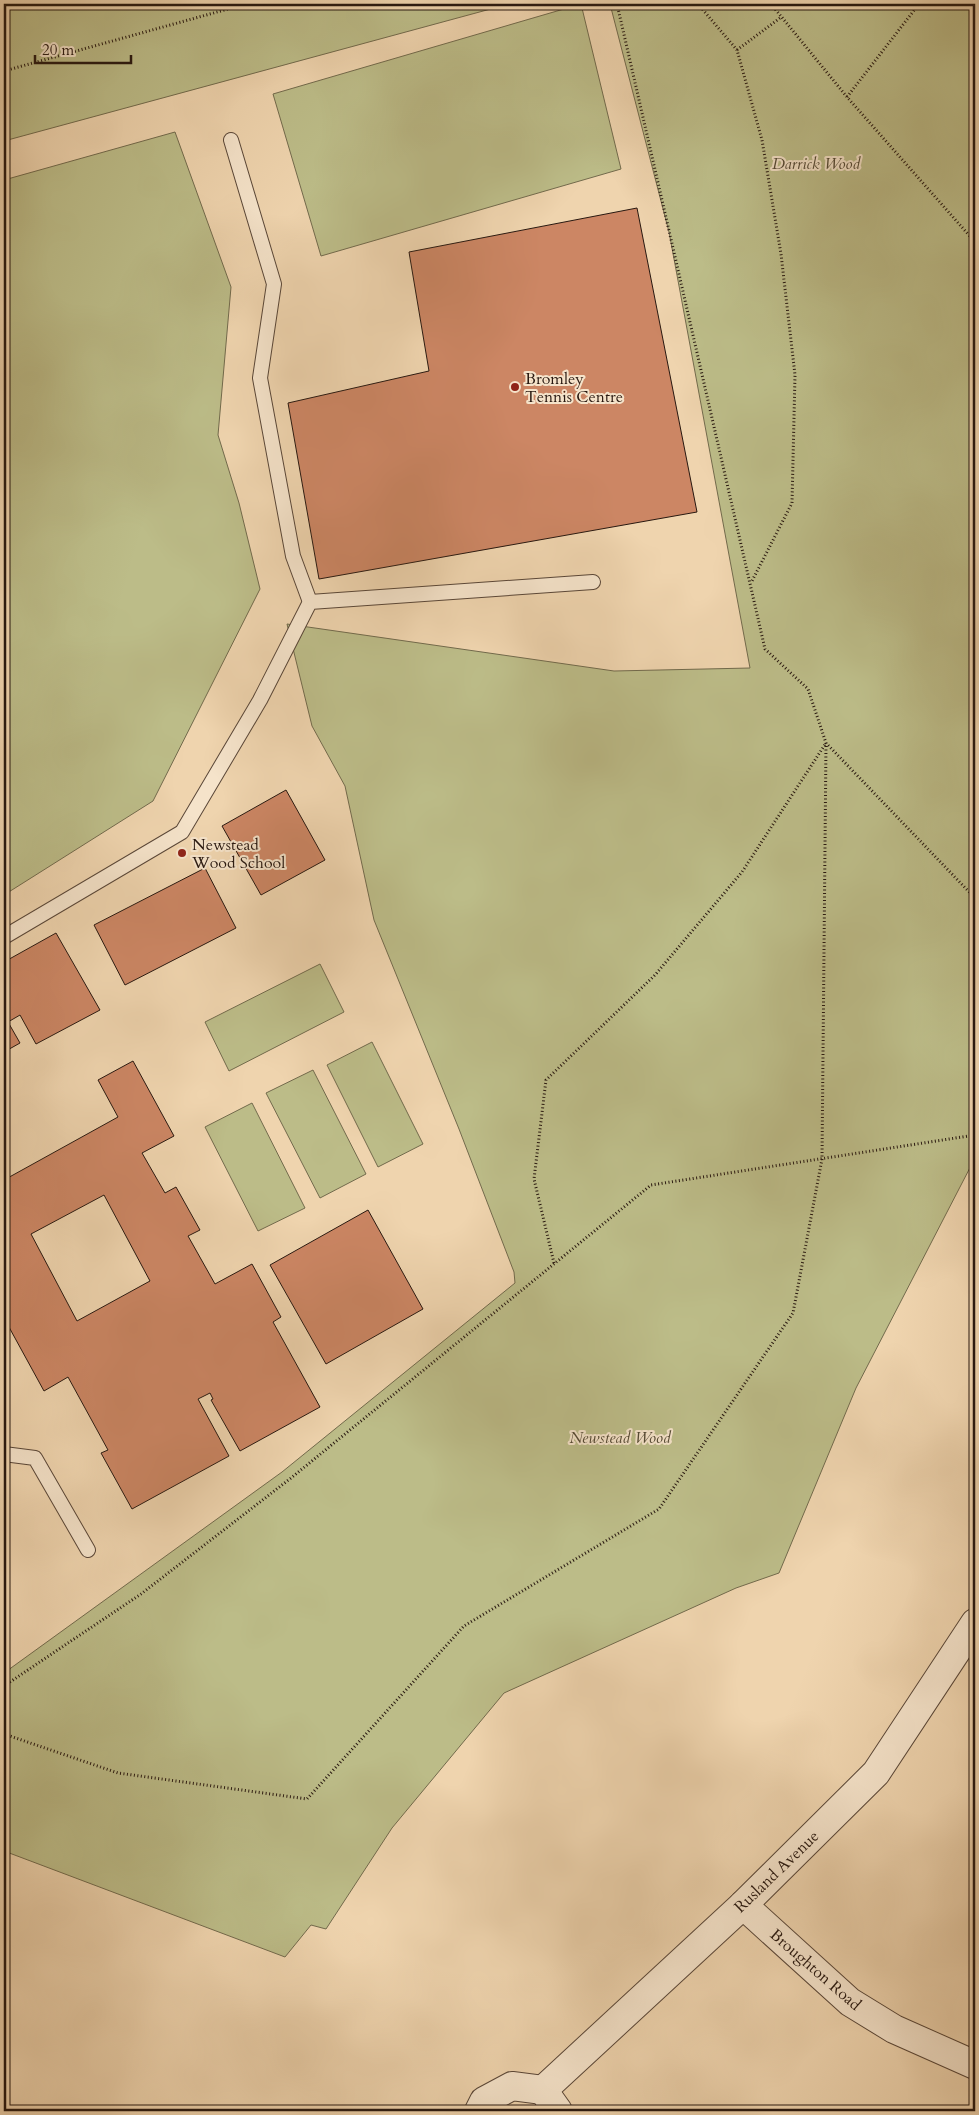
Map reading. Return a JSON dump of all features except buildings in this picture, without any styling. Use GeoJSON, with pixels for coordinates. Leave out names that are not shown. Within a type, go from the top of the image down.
{"type":"FeatureCollection","features":[{"type":"Feature","properties":{"kind":"street","name":"Rusland Avenue"},"geometry":{"type":"LineString","coordinates":[[479,2111],[484,2102],[512,2086],[550,2101],[876,1772],[975,1623]]}},
{"type":"Feature","properties":{"kind":"street","name":"Broughton Road"},"geometry":{"type":"LineString","coordinates":[[743,1905],[850,2002],[894,2029],[975,2065]]}},
{"type":"Feature","properties":{"kind":"lane"},"geometry":{"type":"LineString","coordinates":[[4,937],[182,832],[260,700],[310,602],[292,556],[260,378],[274,284],[230,140]]}},
{"type":"Feature","properties":{"kind":"lane"},"geometry":{"type":"LineString","coordinates":[[310,602],[593,582]]}},
{"type":"Feature","properties":{"kind":"lane"},"geometry":{"type":"LineString","coordinates":[[4,1454],[35,1458],[88,1550]]}},
{"type":"Feature","properties":{"kind":"path"},"geometry":{"type":"LineString","coordinates":[[4,71],[246,4]]}},
{"type":"Feature","properties":{"kind":"path"},"geometry":{"type":"LineString","coordinates":[[4,1734],[118,1773],[307,1799],[464,1626],[659,1509],[793,1313],[822,1158],[826,743],[808,689],[766,649],[617,4]]}},
{"type":"Feature","properties":{"kind":"path"},"geometry":{"type":"LineString","coordinates":[[698,4],[737,50],[762,140],[782,254],[795,375],[792,504],[750,583]]}},
{"type":"Feature","properties":{"kind":"path"},"geometry":{"type":"LineString","coordinates":[[770,4],[847,97],[975,242]]}},
{"type":"Feature","properties":{"kind":"path"},"geometry":{"type":"LineString","coordinates":[[847,97],[919,4]]}},
{"type":"Feature","properties":{"kind":"path"},"geometry":{"type":"LineString","coordinates":[[737,50],[780,18]]}},
{"type":"Feature","properties":{"kind":"path"},"geometry":{"type":"LineString","coordinates":[[826,743],[975,898]]}},
{"type":"Feature","properties":{"kind":"path"},"geometry":{"type":"LineString","coordinates":[[554,1264],[534,1179],[546,1080],[655,975],[742,872],[826,743]]}},
{"type":"Feature","properties":{"kind":"path"},"geometry":{"type":"LineString","coordinates":[[4,1686],[141,1594],[291,1478],[651,1185],[975,1136]]}},
{"type":"Feature","properties":{"kind":"green space"},"geometry":{"type":"Polygon","coordinates":[[[4,4],[509,4],[4,141],[4,4]]]}},
{"type":"Feature","properties":{"kind":"green space"},"geometry":{"type":"Polygon","coordinates":[[[581,4],[621,169],[321,256],[273,94],[581,4]]]}},
{"type":"Feature","properties":{"kind":"green space"},"geometry":{"type":"Polygon","coordinates":[[[610,4],[975,4],[975,1158],[856,1388],[779,1573],[736,1588],[504,1693],[392,1828],[326,1929],[311,1925],[285,1957],[4,1851],[4,1673],[282,1472],[515,1283],[514,1272],[459,1129],[374,920],[345,786],[312,726],[287,624],[614,671],[750,668],[669,232],[610,4]]]}},
{"type":"Feature","properties":{"kind":"green space"},"geometry":{"type":"Polygon","coordinates":[[[175,132],[231,287],[218,435],[239,503],[260,589],[153,801],[4,895],[4,180],[175,132]]]}},
{"type":"Feature","properties":{"kind":"green space"},"geometry":{"type":"Polygon","coordinates":[[[320,964],[344,1012],[229,1071],[205,1022],[320,964]]]}},
{"type":"Feature","properties":{"kind":"green space"},"geometry":{"type":"Polygon","coordinates":[[[372,1042],[423,1144],[378,1167],[327,1065],[372,1042]]]}},
{"type":"Feature","properties":{"kind":"green space"},"geometry":{"type":"Polygon","coordinates":[[[313,1070],[366,1174],[320,1198],[266,1093],[313,1070]]]}},
{"type":"Feature","properties":{"kind":"green space"},"geometry":{"type":"Polygon","coordinates":[[[252,1103],[305,1208],[258,1231],[205,1127],[252,1103]]]}},
{"type":"Feature","properties":{"kind":"place","name":"Bromley Tennis Centre"},"geometry":{"type":"Point","coordinates":[515,387]}},
{"type":"Feature","properties":{"kind":"place","name":"Newstead Wood School"},"geometry":{"type":"Point","coordinates":[182,853]}},
{"type":"Feature","properties":{"kind":"park label","name":"Darrick Wood"},"geometry":{"type":"Point","coordinates":[816,163]}},
{"type":"Feature","properties":{"kind":"park label","name":"Newstead Wood"},"geometry":{"type":"Point","coordinates":[620,1437]}}]}
